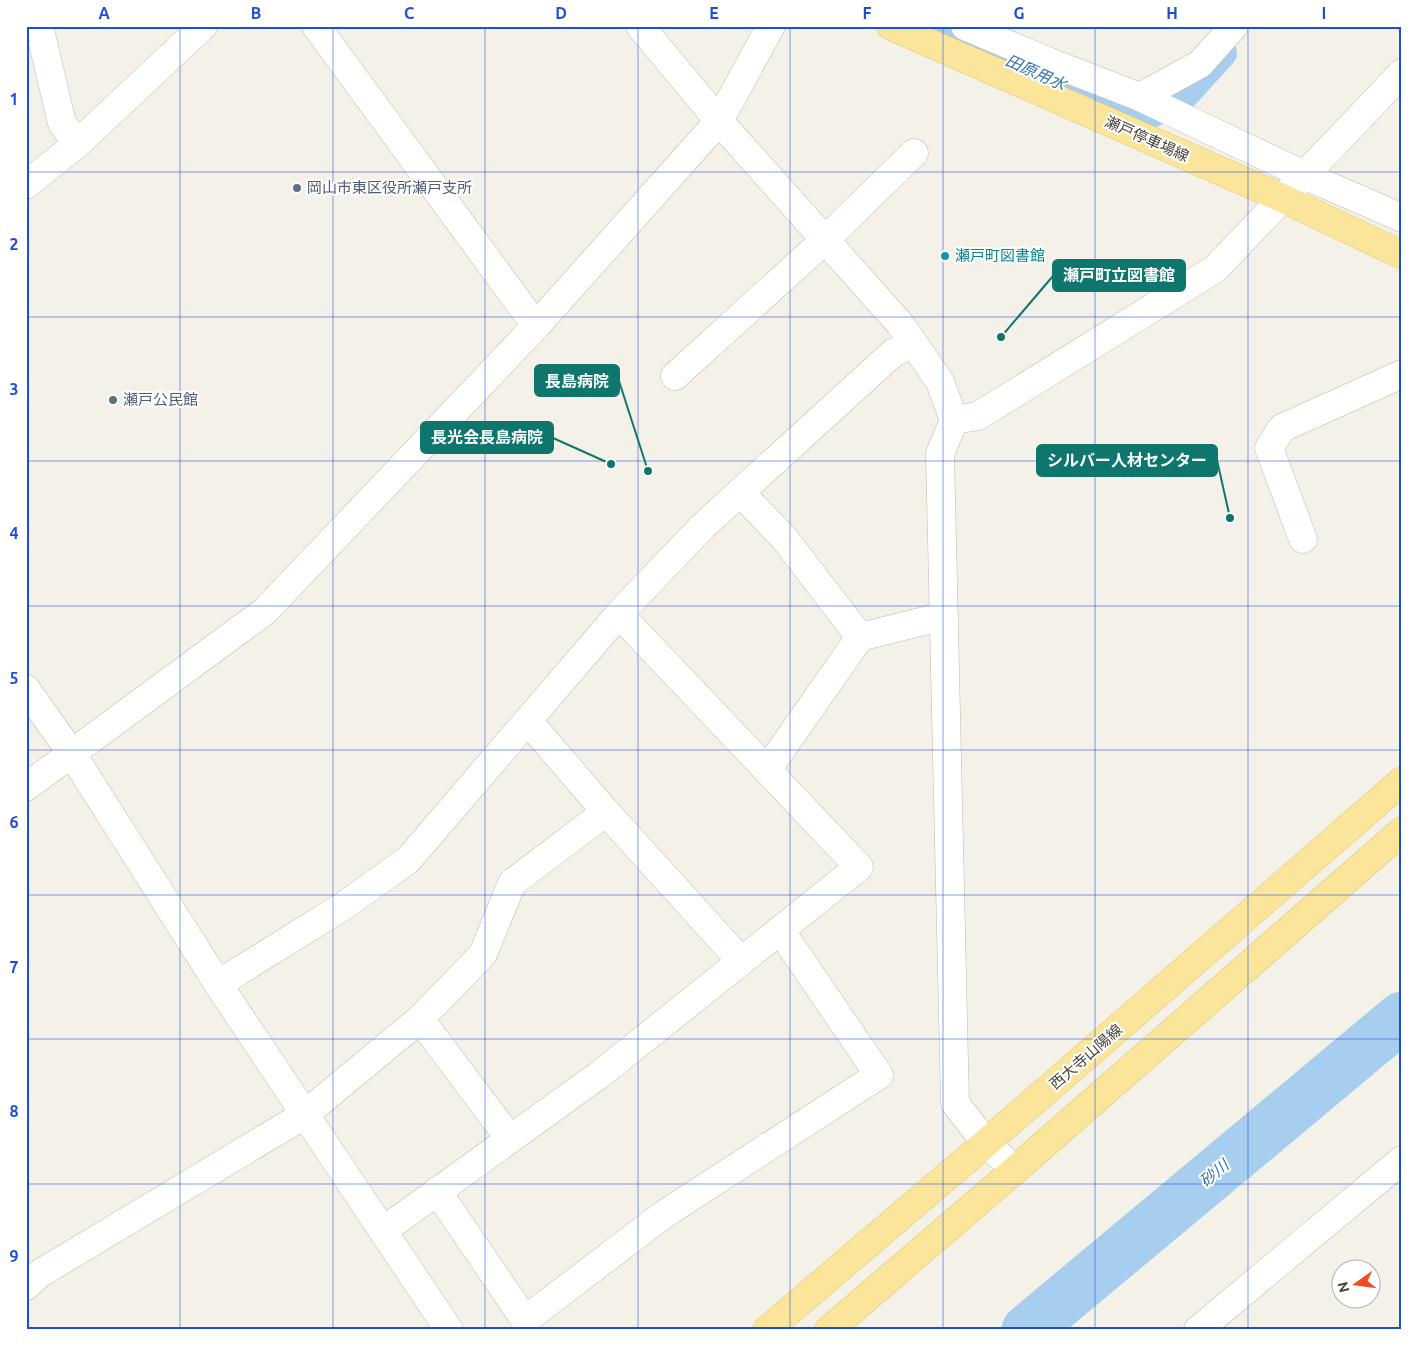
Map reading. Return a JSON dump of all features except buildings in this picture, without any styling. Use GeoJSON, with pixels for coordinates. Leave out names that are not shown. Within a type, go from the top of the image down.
{"type":"FeatureCollection","features":[{"type":"Feature","properties":{"kind":"main road","name":"瀬戸停車場線"},"geometry":{"type":"LineString","coordinates":[[891,26],[1041,75],[1282,198],[1402,255]]}},
{"type":"Feature","properties":{"kind":"main road","name":"西大寺山陽線"},"geometry":{"type":"LineString","coordinates":[[767,1330],[986,1143],[1402,781]]}},
{"type":"Feature","properties":{"kind":"main road"},"geometry":{"type":"LineString","coordinates":[[828,1330],[1015,1170],[1402,831]]}},
{"type":"Feature","properties":{"kind":"street"},"geometry":{"type":"LineString","coordinates":[[39,26],[62,122],[77,144]]}},
{"type":"Feature","properties":{"kind":"street"},"geometry":{"type":"LineString","coordinates":[[26,185],[77,144],[203,26]]}},
{"type":"Feature","properties":{"kind":"street"},"geometry":{"type":"LineString","coordinates":[[316,26],[536,326]]}},
{"type":"Feature","properties":{"kind":"street"},"geometry":{"type":"LineString","coordinates":[[640,26],[719,121],[901,325],[940,382],[954,420],[940,454],[954,1103],[986,1143],[1015,1170]]}},
{"type":"Feature","properties":{"kind":"street"},"geometry":{"type":"LineString","coordinates":[[26,787],[265,611],[536,326],[719,121],[771,26]]}},
{"type":"Feature","properties":{"kind":"street"},"geometry":{"type":"LineString","coordinates":[[965,26],[1041,75],[1140,97],[1304,175],[1402,218]]}},
{"type":"Feature","properties":{"kind":"street"},"geometry":{"type":"LineString","coordinates":[[1140,97],[1200,64],[1234,26]]}},
{"type":"Feature","properties":{"kind":"street"},"geometry":{"type":"LineString","coordinates":[[954,420],[978,416],[1215,269],[1402,73]]}},
{"type":"Feature","properties":{"kind":"street"},"geometry":{"type":"LineString","coordinates":[[675,376],[826,239],[914,153]]}},
{"type":"Feature","properties":{"kind":"street"},"geometry":{"type":"LineString","coordinates":[[218,984],[342,907],[408,860],[619,614],[702,527],[893,353],[914,344]]}},
{"type":"Feature","properties":{"kind":"street"},"geometry":{"type":"LineString","coordinates":[[1303,539],[1269,448],[1282,428],[1402,374]]}},
{"type":"Feature","properties":{"kind":"street"},"geometry":{"type":"LineString","coordinates":[[740,492],[784,538],[860,637]]}},
{"type":"Feature","properties":{"kind":"street"},"geometry":{"type":"LineString","coordinates":[[384,1230],[599,1075],[859,867],[619,614]]}},
{"type":"Feature","properties":{"kind":"street"},"geometry":{"type":"LineString","coordinates":[[767,770],[860,637],[944,616]]}},
{"type":"Feature","properties":{"kind":"street"},"geometry":{"type":"LineString","coordinates":[[26,689],[72,754],[218,984],[304,1115],[384,1230],[449,1330]]}},
{"type":"Feature","properties":{"kind":"street"},"geometry":{"type":"LineString","coordinates":[[528,721],[606,812],[741,961]]}},
{"type":"Feature","properties":{"kind":"street"},"geometry":{"type":"LineString","coordinates":[[26,1286],[39,1274],[304,1115],[420,1019],[483,954],[512,883],[606,812]]}},
{"type":"Feature","properties":{"kind":"street"},"geometry":{"type":"LineString","coordinates":[[437,1192],[525,1320],[664,1215],[879,1075],[780,930]]}},
{"type":"Feature","properties":{"kind":"street"},"geometry":{"type":"LineString","coordinates":[[420,1019],[510,1139]]}},
{"type":"Feature","properties":{"kind":"street"},"geometry":{"type":"LineString","coordinates":[[1198,1330],[1402,1160]]}},
{"type":"Feature","properties":{"kind":"waterway","name":"田原用水"},"geometry":{"type":"LineString","coordinates":[[933,26],[1140,119],[1183,96],[1222,53]]}},
{"type":"Feature","properties":{"kind":"waterway","name":"砂川"},"geometry":{"type":"LineString","coordinates":[[1027,1330],[1402,1017]]}},
{"type":"Feature","properties":{"kind":"place","name":"岡山市東区役所瀬戸支所"},"geometry":{"type":"Point","coordinates":[297,188]}},
{"type":"Feature","properties":{"kind":"place","name":"瀬戸町図書館"},"geometry":{"type":"Point","coordinates":[945,256]}},
{"type":"Feature","properties":{"kind":"place","name":"瀬戸町立図書館"},"geometry":{"type":"Point","coordinates":[1001,337]}},
{"type":"Feature","properties":{"kind":"place","name":"瀬戸公民館"},"geometry":{"type":"Point","coordinates":[113,400]}},
{"type":"Feature","properties":{"kind":"place","name":"長光会長島病院"},"geometry":{"type":"Point","coordinates":[611,464]}},
{"type":"Feature","properties":{"kind":"place","name":"長島病院"},"geometry":{"type":"Point","coordinates":[648,471]}},
{"type":"Feature","properties":{"kind":"place","name":"シルバー人材センター"},"geometry":{"type":"Point","coordinates":[1230,518]}}]}
